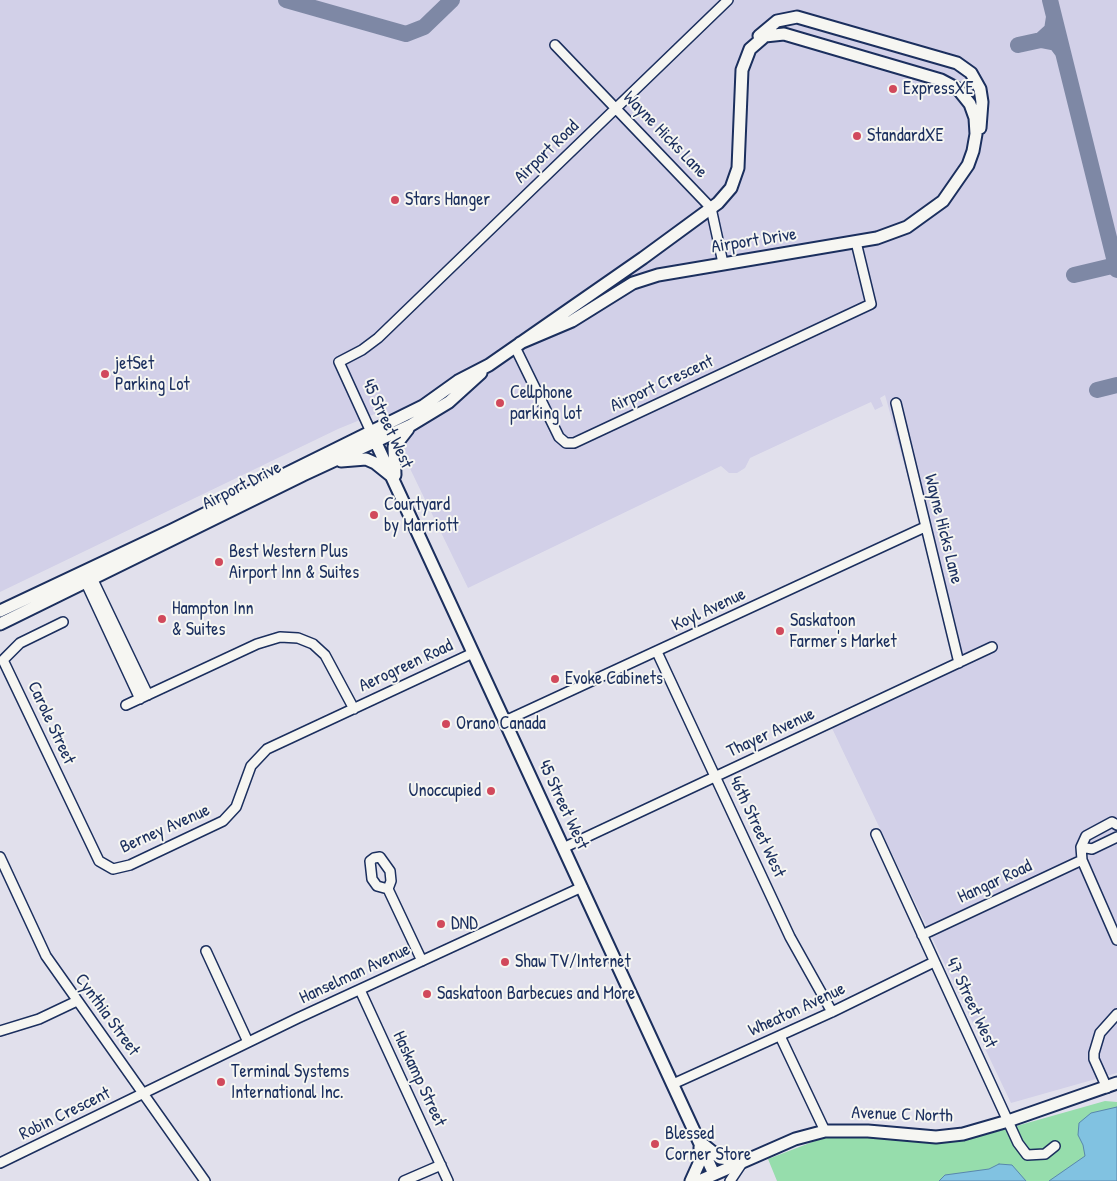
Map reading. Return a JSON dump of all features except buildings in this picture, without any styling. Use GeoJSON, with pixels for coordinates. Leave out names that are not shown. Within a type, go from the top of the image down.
{"type":"FeatureCollection","features":[{"type":"Feature","properties":{"kind":"main road","name":"Airport Drive"},"geometry":{"type":"LineString","coordinates":[[0,624],[330,463],[458,381],[489,365],[711,208],[727,194],[736,178],[739,156],[740,82],[744,63],[760,35],[777,21],[797,17],[957,63],[971,73],[981,96],[979,134],[963,174],[949,195],[925,216],[890,235],[658,275],[634,283],[572,321],[518,345]]}},
{"type":"Feature","properties":{"kind":"main road","name":"Airport Drive"},"geometry":{"type":"LineString","coordinates":[[752,47],[765,36],[784,34],[949,83],[962,92],[973,111],[976,134],[972,154]]}},
{"type":"Feature","properties":{"kind":"main road","name":"Airport Drive"},"geometry":{"type":"LineString","coordinates":[[0,611],[373,436],[411,425],[448,402],[489,365]]}},
{"type":"Feature","properties":{"kind":"main road"},"geometry":{"type":"LineString","coordinates":[[394,481],[394,447],[411,425]]}},
{"type":"Feature","properties":{"kind":"main road","name":"45 Street West"},"geometry":{"type":"LineString","coordinates":[[373,436],[716,1177]]}},
{"type":"Feature","properties":{"kind":"main road"},"geometry":{"type":"LineString","coordinates":[[330,463],[366,459],[375,463],[394,481]]}},
{"type":"Feature","properties":{"kind":"main road","name":"Avenue C North"},"geometry":{"type":"LineString","coordinates":[[699,1181],[716,1177],[744,1160],[795,1139],[825,1130],[936,1137],[974,1132],[1114,1086]]}},
{"type":"Feature","properties":{"kind":"main road"},"geometry":{"type":"LineString","coordinates":[[699,1140],[720,1158],[744,1160]]}},
{"type":"Feature","properties":{"kind":"main road"},"geometry":{"type":"LineString","coordinates":[[691,1181],[700,1161],[699,1140]]}},
{"type":"Feature","properties":{"kind":"street","name":"Airport Road"},"geometry":{"type":"LineString","coordinates":[[339,362],[362,350],[378,338],[728,0]]}},
{"type":"Feature","properties":{"kind":"street","name":"Wayne Hicks Lane"},"geometry":{"type":"LineString","coordinates":[[555,45],[711,208]]}},
{"type":"Feature","properties":{"kind":"street"},"geometry":{"type":"LineString","coordinates":[[711,208],[723,263]]}},
{"type":"Feature","properties":{"kind":"street","name":"Airport Crescent"},"geometry":{"type":"LineString","coordinates":[[518,345],[558,436],[570,444],[871,304],[856,242]]}},
{"type":"Feature","properties":{"kind":"street","name":"45 Street West"},"geometry":{"type":"LineString","coordinates":[[339,362],[373,436]]}},
{"type":"Feature","properties":{"kind":"street","name":"Wayne Hicks Lane"},"geometry":{"type":"LineString","coordinates":[[896,403],[959,662]]}},
{"type":"Feature","properties":{"kind":"street","name":"Koyl Avenue"},"geometry":{"type":"LineString","coordinates":[[505,721],[658,652],[925,527]]}},
{"type":"Feature","properties":{"kind":"street"},"geometry":{"type":"LineString","coordinates":[[89,581],[144,697]]}},
{"type":"Feature","properties":{"kind":"street","name":"Carole Street"},"geometry":{"type":"LineString","coordinates":[[63,622],[20,643],[3,660],[70,801]]}},
{"type":"Feature","properties":{"kind":"street"},"geometry":{"type":"LineString","coordinates":[[126,705],[257,644],[280,638],[298,638],[313,644],[325,656],[354,709]]}},
{"type":"Feature","properties":{"kind":"street","name":"Thayer Avenue"},"geometry":{"type":"LineString","coordinates":[[563,848],[992,647]]}},
{"type":"Feature","properties":{"kind":"street","name":"46th Street West"},"geometry":{"type":"LineString","coordinates":[[658,652],[790,938],[832,1012]]}},
{"type":"Feature","properties":{"kind":"street","name":"Aerogreen Road"},"geometry":{"type":"LineString","coordinates":[[354,709],[473,653]]}},
{"type":"Feature","properties":{"kind":"street","name":"Berney Avenue"},"geometry":{"type":"LineString","coordinates":[[70,801],[99,861],[112,868],[130,865],[223,821],[236,806],[252,766],[261,754],[354,709]]}},
{"type":"Feature","properties":{"kind":"street"},"geometry":{"type":"LineString","coordinates":[[1117,824],[1112,822],[1086,836],[1081,847],[1082,860],[1117,940]]}},
{"type":"Feature","properties":{"kind":"street","name":"47 Street West"},"geometry":{"type":"LineString","coordinates":[[876,834],[1008,1121],[1027,1156],[1045,1154],[1055,1146]]}},
{"type":"Feature","properties":{"kind":"street"},"geometry":{"type":"LineString","coordinates":[[1081,847],[1092,849],[1117,838]]}},
{"type":"Feature","properties":{"kind":"street","name":"Cynthia Street"},"geometry":{"type":"LineString","coordinates":[[0,857],[46,956],[205,1181]]}},
{"type":"Feature","properties":{"kind":"street","name":"Hangar Road"},"geometry":{"type":"LineString","coordinates":[[922,935],[1082,860]]}},
{"type":"Feature","properties":{"kind":"street","name":"Hanselman Avenue"},"geometry":{"type":"LineString","coordinates":[[144,1093],[248,1042],[582,887]]}},
{"type":"Feature","properties":{"kind":"street"},"geometry":{"type":"LineString","coordinates":[[388,889],[422,961]]}},
{"type":"Feature","properties":{"kind":"street"},"geometry":{"type":"LineString","coordinates":[[206,951],[248,1042]]}},
{"type":"Feature","properties":{"kind":"street","name":"Wheaton Avenue"},"geometry":{"type":"LineString","coordinates":[[673,1084],[832,1012],[934,962]]}},
{"type":"Feature","properties":{"kind":"street","name":"Haskamp Street"},"geometry":{"type":"LineString","coordinates":[[360,990],[448,1181]]}},
{"type":"Feature","properties":{"kind":"street"},"geometry":{"type":"LineString","coordinates":[[0,1030],[39,1019],[77,1001]]}},
{"type":"Feature","properties":{"kind":"street"},"geometry":{"type":"LineString","coordinates":[[1114,1086],[1094,1059],[1094,1053],[1100,1033],[1117,1014]]}},
{"type":"Feature","properties":{"kind":"street"},"geometry":{"type":"LineString","coordinates":[[780,1036],[825,1130]]}},
{"type":"Feature","properties":{"kind":"street","name":"Robin Crescent"},"geometry":{"type":"LineString","coordinates":[[0,1163],[144,1093]]}},
{"type":"Feature","properties":{"kind":"street"},"geometry":{"type":"LineString","coordinates":[[730,1181],[744,1160]]}},
{"type":"Feature","properties":{"kind":"street"},"geometry":{"type":"LineString","coordinates":[[404,1181],[440,1165]]}},
{"type":"Feature","properties":{"kind":"shaded area"},"geometry":{"type":"Polygon","coordinates":[[[0,0],[1117,0],[1117,1073],[1011,1103],[830,724],[959,662],[885,395],[880,398],[883,406],[875,410],[871,402],[750,458],[745,468],[737,473],[729,473],[721,466],[468,588],[382,411],[338,429],[0,592],[0,0]]]}},
{"type":"Feature","properties":{"kind":"green space"},"geometry":{"type":"Polygon","coordinates":[[[1105,1101],[1117,1102],[1117,1181],[777,1181],[768,1159],[828,1136],[860,1135],[945,1143],[974,1138],[1105,1101]]]}},
{"type":"Feature","properties":{"kind":"water"},"geometry":{"type":"Polygon","coordinates":[[[1117,1107],[1117,1181],[1049,1181],[1085,1156],[1083,1145],[1078,1135],[1079,1123],[1091,1113],[1117,1107]]]}},
{"type":"Feature","properties":{"kind":"water"},"geometry":{"type":"Polygon","coordinates":[[[999,1164],[1012,1165],[1026,1181],[939,1181],[945,1175],[989,1169],[999,1164]]]}},
{"type":"Feature","properties":{"kind":"taxiway"},"geometry":{"type":"LineString","coordinates":[[286,0],[406,34],[424,27],[452,0]]}},
{"type":"Feature","properties":{"kind":"taxiway"},"geometry":{"type":"LineString","coordinates":[[1050,0],[1117,270]]}},
{"type":"Feature","properties":{"kind":"taxiway"},"geometry":{"type":"LineString","coordinates":[[1054,17],[1052,30],[1041,40],[1056,43],[1062,51]]}},
{"type":"Feature","properties":{"kind":"taxiway"},"geometry":{"type":"LineString","coordinates":[[1018,45],[1041,40]]}},
{"type":"Feature","properties":{"kind":"taxiway"},"geometry":{"type":"LineString","coordinates":[[1074,275],[1116,265]]}},
{"type":"Feature","properties":{"kind":"taxiway"},"geometry":{"type":"LineString","coordinates":[[1097,390],[1117,385]]}},
{"type":"Feature","properties":{"kind":"place","name":"ExpressXE"},"geometry":{"type":"Point","coordinates":[893,89]}},
{"type":"Feature","properties":{"kind":"place","name":"StandardXE"},"geometry":{"type":"Point","coordinates":[857,136]}},
{"type":"Feature","properties":{"kind":"place","name":"Stars Hanger"},"geometry":{"type":"Point","coordinates":[395,200]}},
{"type":"Feature","properties":{"kind":"place","name":"jetSet Parking Lot"},"geometry":{"type":"Point","coordinates":[105,374]}},
{"type":"Feature","properties":{"kind":"place","name":"Cellphone parking lot"},"geometry":{"type":"Point","coordinates":[500,403]}},
{"type":"Feature","properties":{"kind":"place","name":"Courtyard by Marriott"},"geometry":{"type":"Point","coordinates":[374,515]}},
{"type":"Feature","properties":{"kind":"place","name":"Best Western Plus Airport Inn & Suites"},"geometry":{"type":"Point","coordinates":[219,562]}},
{"type":"Feature","properties":{"kind":"place","name":"Hampton Inn & Suites"},"geometry":{"type":"Point","coordinates":[162,619]}},
{"type":"Feature","properties":{"kind":"place","name":"Saskatoon Farmer's Market"},"geometry":{"type":"Point","coordinates":[780,631]}},
{"type":"Feature","properties":{"kind":"place","name":"Evoke Cabinets"},"geometry":{"type":"Point","coordinates":[555,679]}},
{"type":"Feature","properties":{"kind":"place","name":"Orano Canada"},"geometry":{"type":"Point","coordinates":[446,724]}},
{"type":"Feature","properties":{"kind":"place","name":"Unoccupied"},"geometry":{"type":"Point","coordinates":[491,791]}},
{"type":"Feature","properties":{"kind":"place","name":"DND"},"geometry":{"type":"Point","coordinates":[441,924]}},
{"type":"Feature","properties":{"kind":"place","name":"Shaw TV/Internet"},"geometry":{"type":"Point","coordinates":[505,962]}},
{"type":"Feature","properties":{"kind":"place","name":"Saskatoon Barbecues and More"},"geometry":{"type":"Point","coordinates":[427,994]}},
{"type":"Feature","properties":{"kind":"place","name":"Terminal Systems International Inc."},"geometry":{"type":"Point","coordinates":[221,1082]}},
{"type":"Feature","properties":{"kind":"place","name":"Blessed Corner Store"},"geometry":{"type":"Point","coordinates":[655,1144]}}]}
